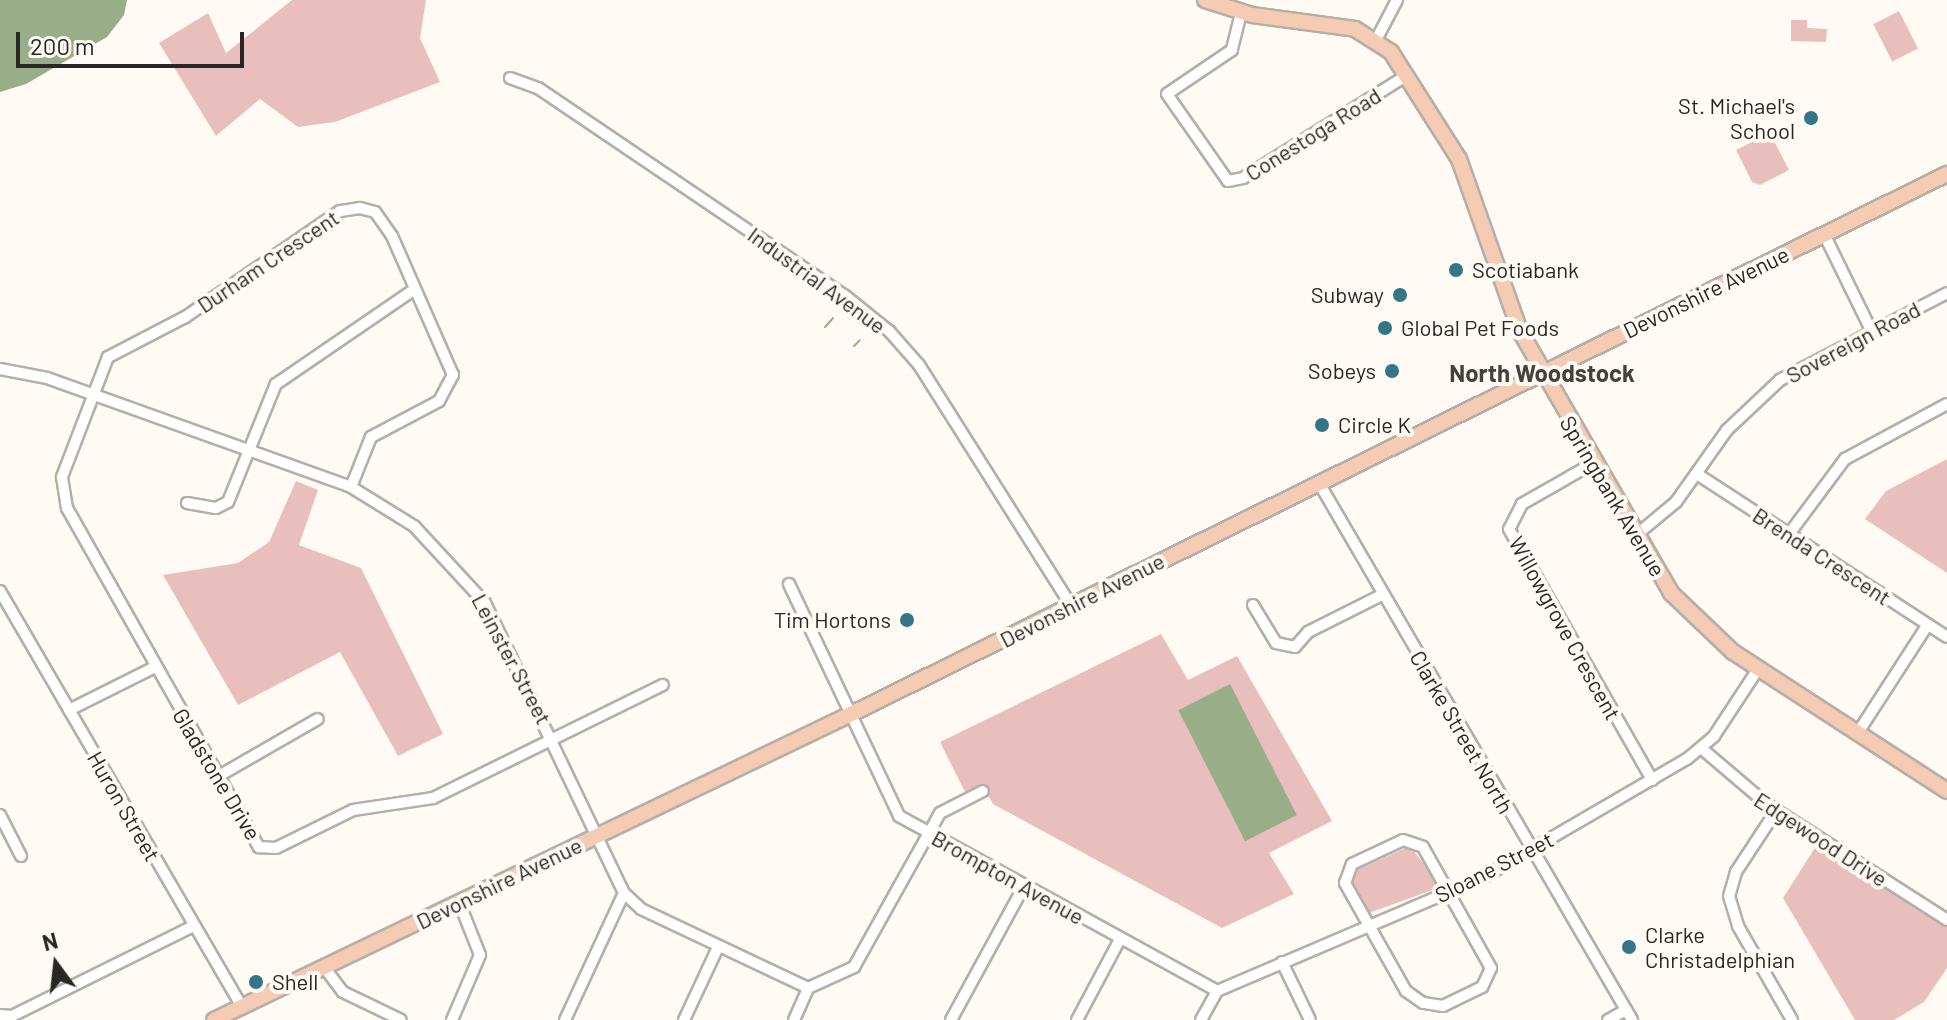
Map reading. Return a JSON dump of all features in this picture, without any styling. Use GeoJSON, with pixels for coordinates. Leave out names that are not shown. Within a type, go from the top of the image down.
{"type":"FeatureCollection","features":[{"type":"Feature","properties":{"kind":"main road","name":"Springbank Avenue"},"geometry":{"type":"LineString","coordinates":[[1205,0],[1241,13],[1338,25],[1376,40],[1407,75],[1459,159],[1506,302],[1592,464],[1635,536],[1685,610],[1758,669],[1947,791]]}},
{"type":"Feature","properties":{"kind":"main road","name":"Devonshire Avenue"},"geometry":{"type":"LineString","coordinates":[[214,1020],[849,715],[1947,174]]}},
{"type":"Feature","properties":{"kind":"main road","name":"Huron Street"},"geometry":{"type":"LineString","coordinates":[[242,1007],[250,1020]]}},
{"type":"Feature","properties":{"kind":"street"},"geometry":{"type":"LineString","coordinates":[[1376,40],[1397,0]]}},
{"type":"Feature","properties":{"kind":"street","name":"Conestoga Road"},"geometry":{"type":"LineString","coordinates":[[1241,13],[1232,50],[1167,94],[1220,176],[1232,182],[1407,75]]}},
{"type":"Feature","properties":{"kind":"street","name":"Industrial Avenue"},"geometry":{"type":"LineString","coordinates":[[510,78],[538,88],[844,295],[890,332],[919,365],[1071,605]]}},
{"type":"Feature","properties":{"kind":"street","name":"Durham Crescent"},"geometry":{"type":"LineString","coordinates":[[92,393],[100,368],[114,353],[185,317],[340,211],[375,212],[449,361],[451,386],[430,406],[371,437],[351,487]]}},
{"type":"Feature","properties":{"kind":"street"},"geometry":{"type":"LineString","coordinates":[[1824,234],[1871,330]]}},
{"type":"Feature","properties":{"kind":"street"},"geometry":{"type":"LineString","coordinates":[[187,503],[216,508],[228,502],[280,380],[415,289]]}},
{"type":"Feature","properties":{"kind":"street","name":"Sovereign Road"},"geometry":{"type":"LineString","coordinates":[[1635,536],[1667,511],[1727,430],[1771,388],[1871,330],[1947,293]]}},
{"type":"Feature","properties":{"kind":"street","name":"Leinster Street"},"geometry":{"type":"LineString","coordinates":[[0,369],[22,370],[92,393],[351,487],[414,526],[463,574],[502,634],[624,893],[641,909],[808,988]]}},
{"type":"Feature","properties":{"kind":"street","name":"Gladstone Drive"},"geometry":{"type":"LineString","coordinates":[[92,393],[62,477],[62,498],[153,668],[255,843],[271,849],[353,810],[433,798],[663,685]]}},
{"type":"Feature","properties":{"kind":"street"},"geometry":{"type":"LineString","coordinates":[[1789,534],[1845,459],[1947,404]]}},
{"type":"Feature","properties":{"kind":"street","name":"Willowgrove Crescent"},"geometry":{"type":"LineString","coordinates":[[1592,464],[1522,504],[1509,528],[1652,780]]}},
{"type":"Feature","properties":{"kind":"street","name":"Brenda Crescent"},"geometry":{"type":"LineString","coordinates":[[1697,474],[1947,637]]}},
{"type":"Feature","properties":{"kind":"street","name":"Clarke Street North"},"geometry":{"type":"LineString","coordinates":[[1319,483],[1632,1020]]}},
{"type":"Feature","properties":{"kind":"street","name":"Brompton Avenue"},"geometry":{"type":"LineString","coordinates":[[789,584],[893,807],[927,833],[1217,991]]}},
{"type":"Feature","properties":{"kind":"street","name":"Huron Street"},"geometry":{"type":"LineString","coordinates":[[0,591],[5,612],[69,710],[242,1007]]}},
{"type":"Feature","properties":{"kind":"street"},"geometry":{"type":"LineString","coordinates":[[1253,605],[1276,643],[1295,647],[1308,632],[1382,595]]}},
{"type":"Feature","properties":{"kind":"street"},"geometry":{"type":"LineString","coordinates":[[1857,734],[1927,626]]}},
{"type":"Feature","properties":{"kind":"street"},"geometry":{"type":"LineString","coordinates":[[69,710],[153,668]]}},
{"type":"Feature","properties":{"kind":"street","name":"Sloane Street"},"geometry":{"type":"LineString","coordinates":[[1217,991],[1449,891],[1532,851],[1652,780],[1701,748],[1758,669]]}},
{"type":"Feature","properties":{"kind":"street"},"geometry":{"type":"LineString","coordinates":[[217,777],[318,719]]}},
{"type":"Feature","properties":{"kind":"street","name":"Edgewood Drive"},"geometry":{"type":"LineString","coordinates":[[1701,748],[1733,781],[1947,920]]}},
{"type":"Feature","properties":{"kind":"street"},"geometry":{"type":"LineString","coordinates":[[794,1020],[808,988],[846,973],[858,962],[927,833],[944,810],[983,791]]}},
{"type":"Feature","properties":{"kind":"street"},"geometry":{"type":"LineString","coordinates":[[1776,811],[1736,872],[1729,896],[1738,926],[1792,1020]]}},
{"type":"Feature","properties":{"kind":"street"},"geometry":{"type":"LineString","coordinates":[[0,815],[21,856]]}},
{"type":"Feature","properties":{"kind":"street"},"geometry":{"type":"LineString","coordinates":[[1414,840],[1449,891],[1491,968],[1482,987],[1451,1004],[1437,1006],[1414,999],[1368,926],[1345,875],[1353,863],[1379,850],[1414,840]]}},
{"type":"Feature","properties":{"kind":"street"},"geometry":{"type":"LineString","coordinates":[[951,1020],[1024,886]]}},
{"type":"Feature","properties":{"kind":"street"},"geometry":{"type":"LineString","coordinates":[[565,1020],[624,893]]}},
{"type":"Feature","properties":{"kind":"street"},"geometry":{"type":"LineString","coordinates":[[452,1020],[480,955],[459,902]]}},
{"type":"Feature","properties":{"kind":"street"},"geometry":{"type":"LineString","coordinates":[[0,1015],[12,1016],[193,926]]}},
{"type":"Feature","properties":{"kind":"street"},"geometry":{"type":"LineString","coordinates":[[1077,1020],[1120,939]]}},
{"type":"Feature","properties":{"kind":"street"},"geometry":{"type":"LineString","coordinates":[[684,1020],[718,947]]}},
{"type":"Feature","properties":{"kind":"street"},"geometry":{"type":"LineString","coordinates":[[1282,962],[1310,1020]]}},
{"type":"Feature","properties":{"kind":"street"},"geometry":{"type":"LineString","coordinates":[[324,967],[343,992],[401,1020]]}},
{"type":"Feature","properties":{"kind":"street"},"geometry":{"type":"LineString","coordinates":[[1201,1020],[1217,991]]}},
{"type":"Feature","properties":{"kind":"street"},"geometry":{"type":"LineString","coordinates":[[1608,1020],[1626,1010]]}},
{"type":"Feature","properties":{"kind":"shaded area"},"geometry":{"type":"Polygon","coordinates":[[[0,0],[127,0],[124,15],[107,37],[26,84],[0,92],[0,0]]]}},
{"type":"Feature","properties":{"kind":"shaded area"},"geometry":{"type":"Polygon","coordinates":[[[292,0],[426,0],[420,38],[440,82],[335,122],[298,127],[260,99],[216,136],[159,43],[208,13],[226,53],[292,0]]]}},
{"type":"Feature","properties":{"kind":"shaded area"},"geometry":{"type":"Polygon","coordinates":[[[1899,11],[1918,48],[1892,62],[1873,24],[1899,11]]]}},
{"type":"Feature","properties":{"kind":"shaded area"},"geometry":{"type":"Polygon","coordinates":[[[1791,20],[1807,20],[1807,28],[1827,29],[1826,42],[1791,41],[1791,20]]]}},
{"type":"Feature","properties":{"kind":"shaded area"},"geometry":{"type":"Polygon","coordinates":[[[1770,133],[1789,170],[1760,185],[1752,182],[1736,150],[1770,133]]]}},
{"type":"Feature","properties":{"kind":"shaded area"},"geometry":{"type":"Polygon","coordinates":[[[1947,459],[1947,573],[1865,519],[1886,491],[1947,459]]]}},
{"type":"Feature","properties":{"kind":"shaded area"},"geometry":{"type":"Polygon","coordinates":[[[296,481],[318,490],[299,545],[361,568],[443,734],[398,756],[340,652],[238,705],[163,575],[238,563],[269,542],[296,481]]]}},
{"type":"Feature","properties":{"kind":"shaded area"},"geometry":{"type":"Polygon","coordinates":[[[1161,634],[1188,680],[1237,656],[1332,821],[1269,853],[1294,894],[1222,928],[993,804],[982,784],[965,792],[940,742],[1161,634]]]}},
{"type":"Feature","properties":{"kind":"shaded area"},"geometry":{"type":"Polygon","coordinates":[[[1230,684],[1297,815],[1245,841],[1178,710],[1230,684]]]}},
{"type":"Feature","properties":{"kind":"shaded area"},"geometry":{"type":"Polygon","coordinates":[[[1818,843],[1947,927],[1947,968],[1924,1002],[1894,1020],[1855,1020],[1783,898],[1818,843]]]}},
{"type":"Feature","properties":{"kind":"shaded area"},"geometry":{"type":"Polygon","coordinates":[[[1410,846],[1435,879],[1435,889],[1369,913],[1351,885],[1352,872],[1410,846]]]}},
{"type":"Feature","properties":{"kind":"waterway"},"geometry":{"type":"LineString","coordinates":[[825,327],[833,318]]}},
{"type":"Feature","properties":{"kind":"waterway"},"geometry":{"type":"LineString","coordinates":[[854,346],[860,340]]}},
{"type":"Feature","properties":{"kind":"place","name":"St. Michael's School"},"geometry":{"type":"Point","coordinates":[1811,118]}},
{"type":"Feature","properties":{"kind":"place","name":"Scotiabank"},"geometry":{"type":"Point","coordinates":[1456,270]}},
{"type":"Feature","properties":{"kind":"place","name":"Subway"},"geometry":{"type":"Point","coordinates":[1400,295]}},
{"type":"Feature","properties":{"kind":"place","name":"Global Pet Foods"},"geometry":{"type":"Point","coordinates":[1385,328]}},
{"type":"Feature","properties":{"kind":"place","name":"Sobeys"},"geometry":{"type":"Point","coordinates":[1392,371]}},
{"type":"Feature","properties":{"kind":"place","name":"Circle K"},"geometry":{"type":"Point","coordinates":[1322,425]}},
{"type":"Feature","properties":{"kind":"place","name":"Tim Hortons"},"geometry":{"type":"Point","coordinates":[907,620]}},
{"type":"Feature","properties":{"kind":"place","name":"Clarke Christadelphian"},"geometry":{"type":"Point","coordinates":[1629,947]}},
{"type":"Feature","properties":{"kind":"place","name":"Shell"},"geometry":{"type":"Point","coordinates":[256,982]}},
{"type":"Feature","properties":{"kind":"district","name":"North Woodstock"},"geometry":{"type":"Point","coordinates":[1542,373]}}]}
